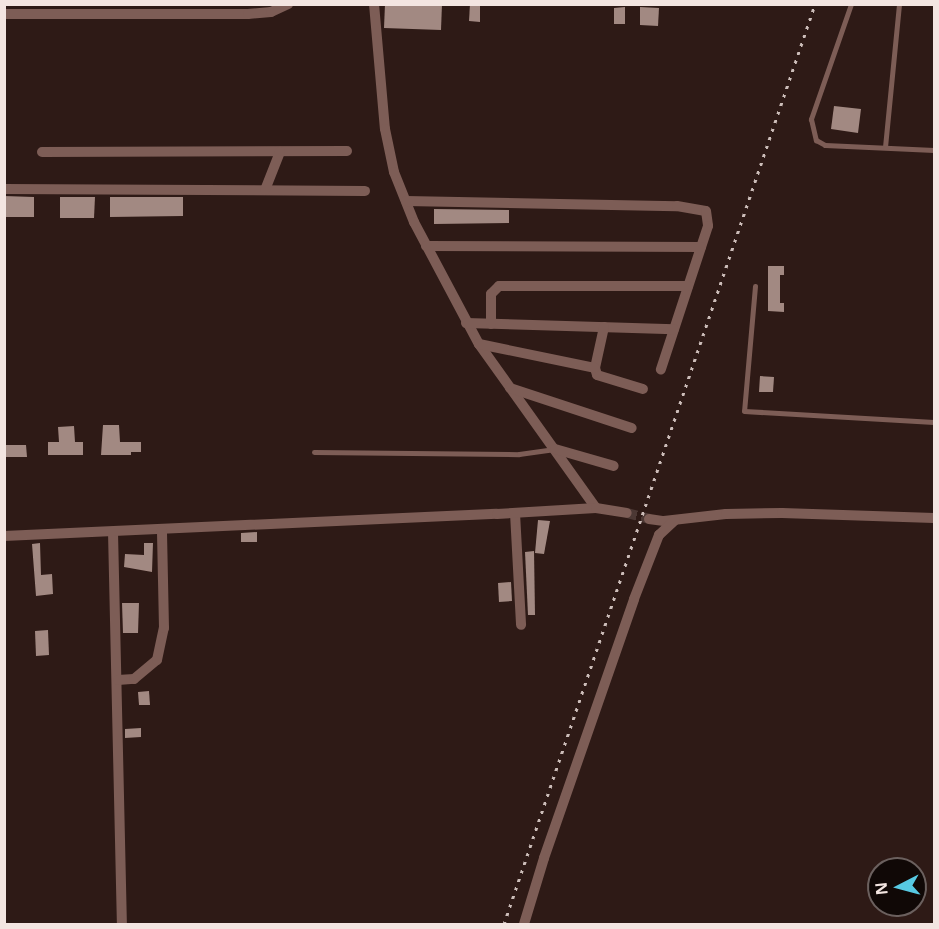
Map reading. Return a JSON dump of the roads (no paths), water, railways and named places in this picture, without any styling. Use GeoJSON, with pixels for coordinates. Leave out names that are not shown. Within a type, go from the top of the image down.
{"type":"FeatureCollection","features":[{"type":"Feature","properties":{"kind":"street"},"geometry":{"type":"LineString","coordinates":[[4,14],[248,14],[271,12],[288,4]]}},
{"type":"Feature","properties":{"kind":"street"},"geometry":{"type":"LineString","coordinates":[[374,4],[385,129],[394,172],[406,201],[426,246],[479,345],[596,507]]}},
{"type":"Feature","properties":{"kind":"street"},"geometry":{"type":"LineString","coordinates":[[42,152],[347,151]]}},
{"type":"Feature","properties":{"kind":"street"},"geometry":{"type":"LineString","coordinates":[[265,190],[280,152]]}},
{"type":"Feature","properties":{"kind":"street"},"geometry":{"type":"LineString","coordinates":[[4,189],[366,190]]}},
{"type":"Feature","properties":{"kind":"street"},"geometry":{"type":"LineString","coordinates":[[406,201],[700,208],[706,212],[708,219],[662,369]]}},
{"type":"Feature","properties":{"kind":"street"},"geometry":{"type":"LineString","coordinates":[[426,246],[701,247]]}},
{"type":"Feature","properties":{"kind":"street"},"geometry":{"type":"LineString","coordinates":[[491,324],[491,294],[499,286],[688,286]]}},
{"type":"Feature","properties":{"kind":"street"},"geometry":{"type":"LineString","coordinates":[[466,323],[674,329]]}},
{"type":"Feature","properties":{"kind":"street"},"geometry":{"type":"LineString","coordinates":[[604,327],[595,368],[597,375],[643,389]]}},
{"type":"Feature","properties":{"kind":"street"},"geometry":{"type":"LineString","coordinates":[[479,345],[595,368]]}},
{"type":"Feature","properties":{"kind":"street"},"geometry":{"type":"LineString","coordinates":[[510,387],[632,428]]}},
{"type":"Feature","properties":{"kind":"street"},"geometry":{"type":"LineString","coordinates":[[555,449],[614,466]]}},
{"type":"Feature","properties":{"kind":"street"},"geometry":{"type":"LineString","coordinates":[[4,536],[515,513],[596,507],[627,513]]}},
{"type":"Feature","properties":{"kind":"street"},"geometry":{"type":"LineString","coordinates":[[515,513],[521,625]]}},
{"type":"Feature","properties":{"kind":"street"},"geometry":{"type":"LineString","coordinates":[[649,519],[675,520],[726,514],[782,513],[934,518]]}},
{"type":"Feature","properties":{"kind":"street"},"geometry":{"type":"LineString","coordinates":[[524,924],[544,858],[634,600],[659,535],[675,520]]}},
{"type":"Feature","properties":{"kind":"street"},"geometry":{"type":"LineString","coordinates":[[117,680],[134,679],[157,660],[164,628],[162,530]]}},
{"type":"Feature","properties":{"kind":"street"},"geometry":{"type":"LineString","coordinates":[[112,532],[122,924]]}},
{"type":"Feature","properties":{"kind":"lane"},"geometry":{"type":"LineString","coordinates":[[851,4],[811,119],[812,131],[816,140],[825,145],[934,150]]}},
{"type":"Feature","properties":{"kind":"lane"},"geometry":{"type":"LineString","coordinates":[[885,147],[899,4]]}},
{"type":"Feature","properties":{"kind":"lane"},"geometry":{"type":"LineString","coordinates":[[756,286],[744,411],[934,422]]}},
{"type":"Feature","properties":{"kind":"lane"},"geometry":{"type":"LineString","coordinates":[[314,452],[519,454],[555,449]]}},
{"type":"Feature","properties":{"kind":"tunnel"},"geometry":{"type":"LineString","coordinates":[[627,513],[649,519]]}},
{"type":"Feature","properties":{"kind":"railway"},"geometry":{"type":"LineString","coordinates":[[504,924],[815,4]]}}]}
